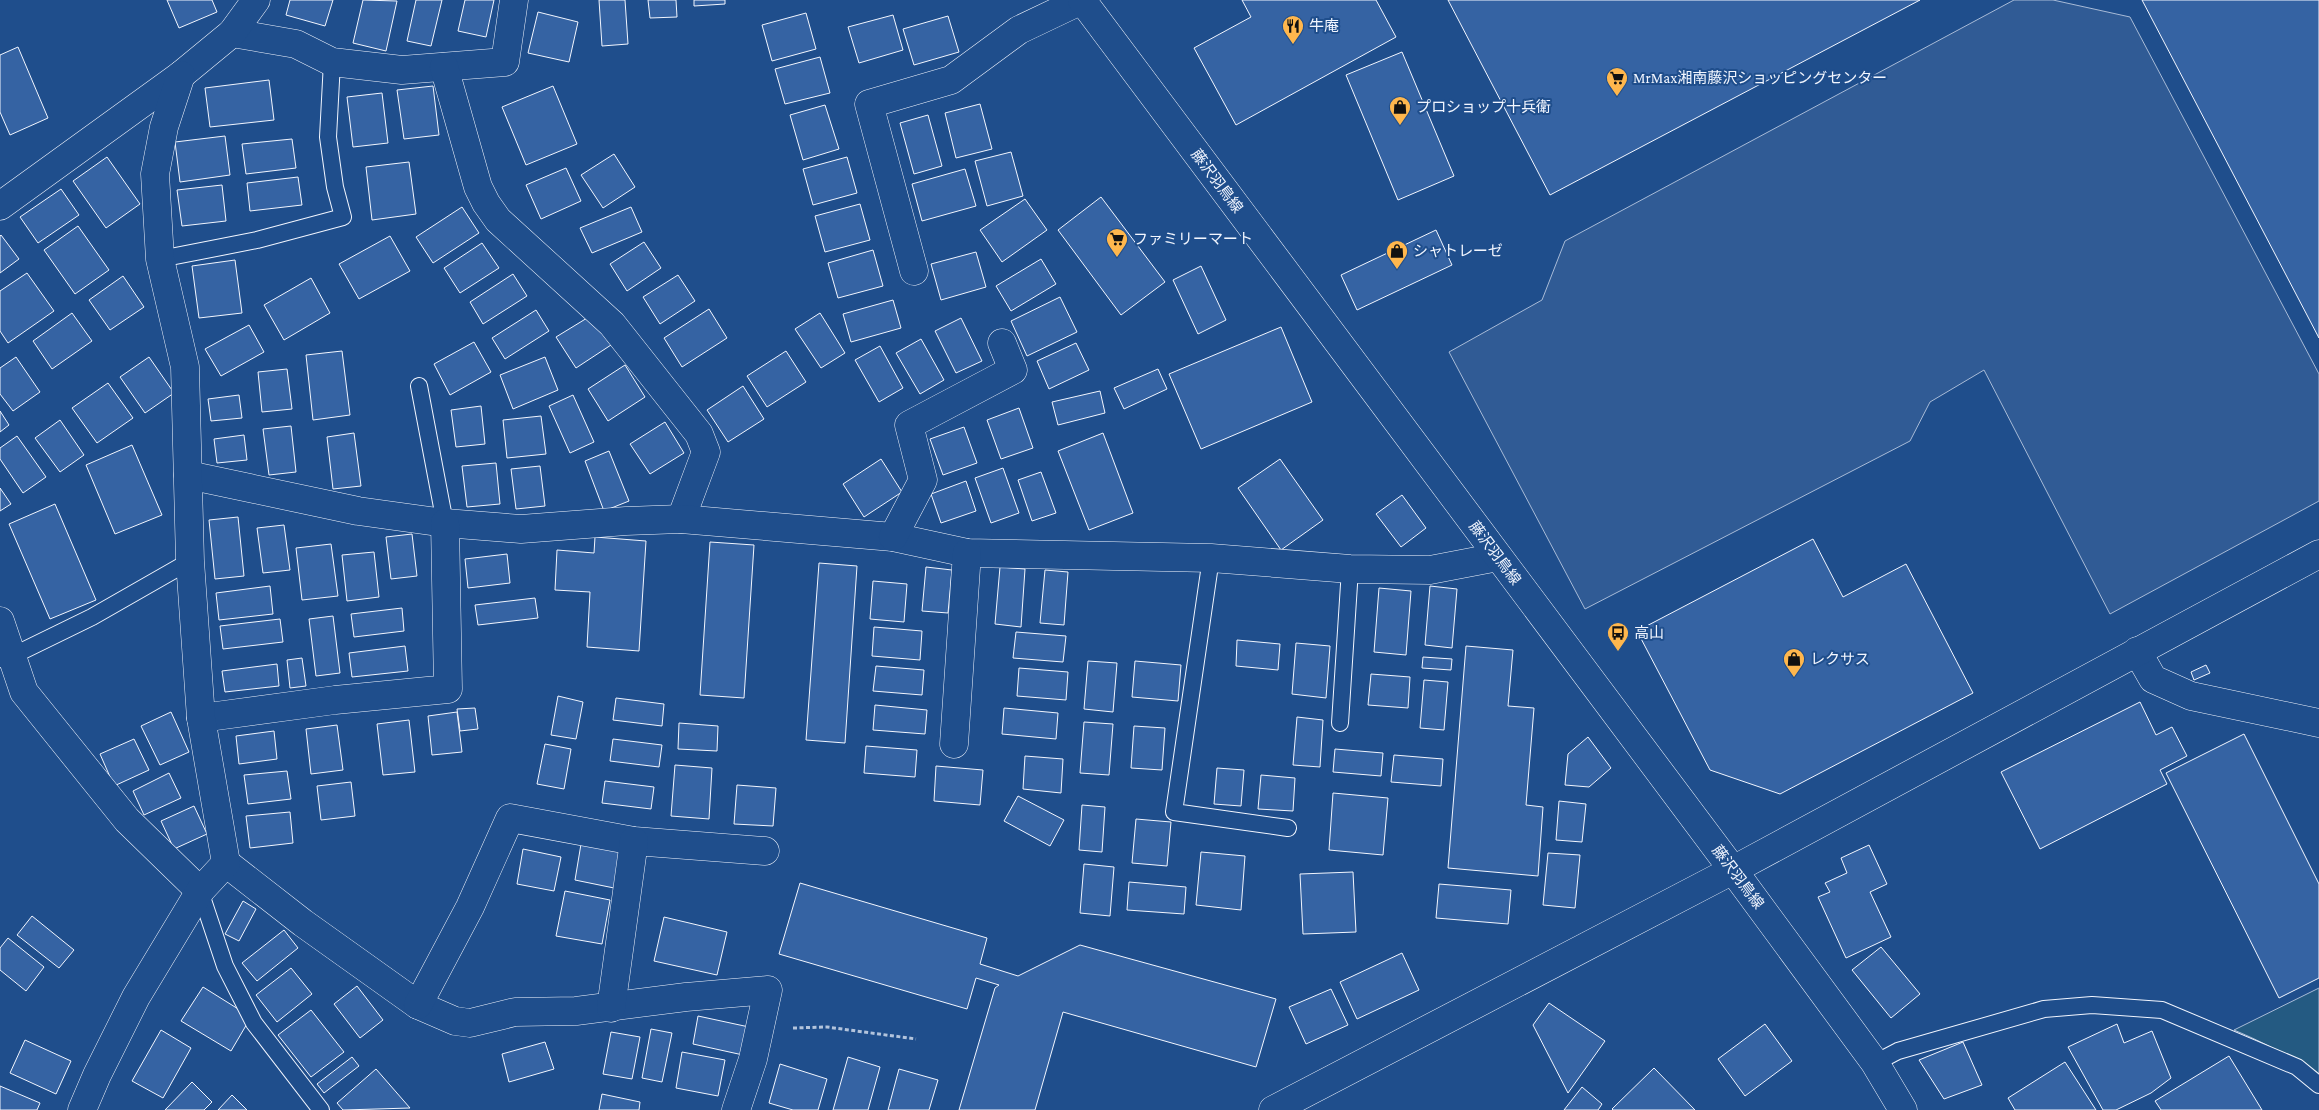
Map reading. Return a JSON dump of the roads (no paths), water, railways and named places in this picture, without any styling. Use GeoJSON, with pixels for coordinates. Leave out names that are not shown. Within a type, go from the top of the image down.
{"type":"FeatureCollection","features":[{"type":"Feature","properties":{"kind":"street"},"geometry":{"type":"LineString","coordinates":[[0,206],[181,75],[232,33],[256,0]]}},
{"type":"Feature","properties":{"kind":"street"},"geometry":{"type":"LineString","coordinates":[[232,33],[296,44],[332,62],[402,70],[505,62],[514,0]]}},
{"type":"Feature","properties":{"kind":"street"},"geometry":{"type":"LineString","coordinates":[[914,271],[869,104],[951,80],[1019,30],[1082,0]]}},
{"type":"Feature","properties":{"kind":"street","name":"藤沢羽鳥線"},"geometry":{"type":"LineString","coordinates":[[1082,0],[1875,1063],[1903,1110]]}},
{"type":"Feature","properties":{"kind":"street"},"geometry":{"type":"LineString","coordinates":[[444,67],[478,187],[486,203],[498,220],[612,324],[699,434],[706,452],[681,519]]}},
{"type":"Feature","properties":{"kind":"street"},"geometry":{"type":"LineString","coordinates":[[181,75],[164,127],[155,174],[160,259],[185,367],[190,561],[201,718],[226,863],[303,923],[418,1004],[454,1022],[470,1024],[515,1012],[576,1012],[686,997],[768,990],[753,1059],[736,1110]]}},
{"type":"Feature","properties":{"kind":"street"},"geometry":{"type":"LineString","coordinates":[[893,537],[923,480],[909,425],[1013,370],[1002,344]]}},
{"type":"Feature","properties":{"kind":"street"},"geometry":{"type":"LineString","coordinates":[[188,475],[358,512],[445,523],[521,529],[626,520],[681,519],[893,537],[967,553],[1211,558],[1350,569],[1430,570],[1498,557]]}},
{"type":"Feature","properties":{"kind":"street"},"geometry":{"type":"LineString","coordinates":[[201,718],[335,700],[448,689],[445,523]]}},
{"type":"Feature","properties":{"kind":"street"},"geometry":{"type":"LineString","coordinates":[[954,744],[967,553]]}},
{"type":"Feature","properties":{"kind":"street"},"geometry":{"type":"LineString","coordinates":[[1273,1110],[1732,870],[2319,554]]}},
{"type":"Feature","properties":{"kind":"street"},"geometry":{"type":"LineString","coordinates":[[0,621],[6,660],[24,692],[128,820],[200,891]]}},
{"type":"Feature","properties":{"kind":"street"},"geometry":{"type":"LineString","coordinates":[[2137,651],[2153,679],[2191,696],[2319,723]]}},
{"type":"Feature","properties":{"kind":"street"},"geometry":{"type":"LineString","coordinates":[[418,1004],[470,907],[510,818],[634,841],[765,851]]}},
{"type":"Feature","properties":{"kind":"street"},"geometry":{"type":"LineString","coordinates":[[611,1008],[634,841]]}},
{"type":"Feature","properties":{"kind":"street"},"geometry":{"type":"LineString","coordinates":[[82,1110],[97,1075],[136,997],[200,891],[226,863]]}},
{"type":"Feature","properties":{"kind":"lane"},"geometry":{"type":"LineString","coordinates":[[160,259],[257,240],[343,217],[334,187],[328,137],[332,62]]}},
{"type":"Feature","properties":{"kind":"lane"},"geometry":{"type":"LineString","coordinates":[[419,386],[445,523]]}},
{"type":"Feature","properties":{"kind":"lane"},"geometry":{"type":"LineString","coordinates":[[1211,558],[1174,812],[1288,828]]}},
{"type":"Feature","properties":{"kind":"lane"},"geometry":{"type":"LineString","coordinates":[[6,660],[92,617],[190,561]]}},
{"type":"Feature","properties":{"kind":"lane"},"geometry":{"type":"LineString","coordinates":[[1340,723],[1350,569]]}},
{"type":"Feature","properties":{"kind":"lane"},"geometry":{"type":"LineString","coordinates":[[200,891],[225,966],[254,1023],[321,1110]]}},
{"type":"Feature","properties":{"kind":"lane"},"geometry":{"type":"LineString","coordinates":[[1875,1063],[1898,1052],[2044,1009],[2092,1005],[2162,1010],[2297,1067],[2319,1085]]}},
{"type":"Feature","properties":{"kind":"place","name":"牛庵"},"geometry":{"type":"Point","coordinates":[1293,45]}},
{"type":"Feature","properties":{"kind":"place","name":"MrMax湘南藤沢ショッピングセンター"},"geometry":{"type":"Point","coordinates":[1617,97]}},
{"type":"Feature","properties":{"kind":"place","name":"プロショップ十兵衛"},"geometry":{"type":"Point","coordinates":[1400,126]}},
{"type":"Feature","properties":{"kind":"place","name":"ファミリーマート"},"geometry":{"type":"Point","coordinates":[1117,258]}},
{"type":"Feature","properties":{"kind":"place","name":"シャトレーゼ"},"geometry":{"type":"Point","coordinates":[1397,270]}},
{"type":"Feature","properties":{"kind":"place","name":"高山"},"geometry":{"type":"Point","coordinates":[1618,652]}},
{"type":"Feature","properties":{"kind":"place","name":"レクサス"},"geometry":{"type":"Point","coordinates":[1794,678]}}]}
